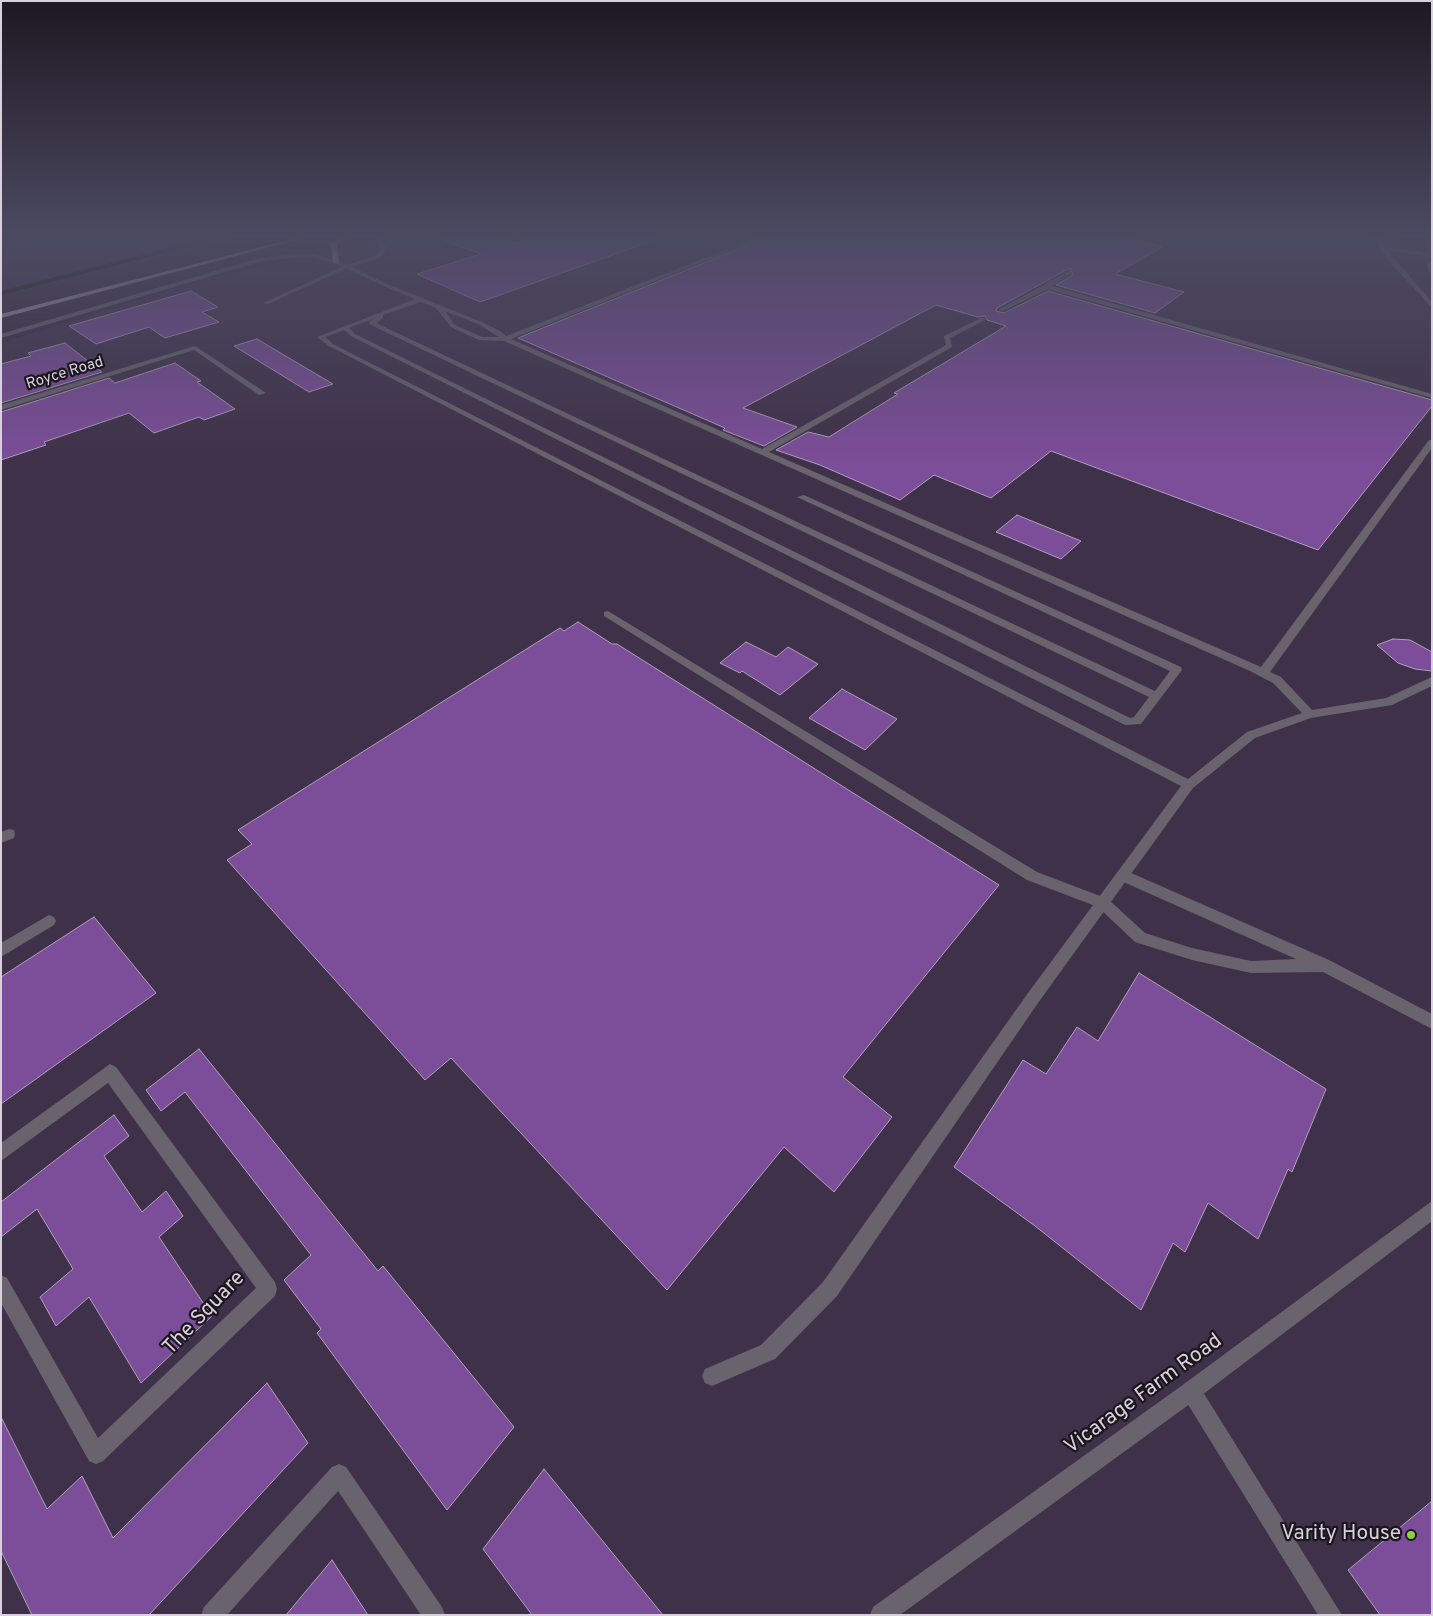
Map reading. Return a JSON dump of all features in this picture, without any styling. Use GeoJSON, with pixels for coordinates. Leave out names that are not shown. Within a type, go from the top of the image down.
{"type":"FeatureCollection","features":[{"type":"Feature","properties":{"kind":"street"},"geometry":{"type":"LineString","coordinates":[[1,336],[78,313]]}},
{"type":"Feature","properties":{"kind":"street"},"geometry":{"type":"LineString","coordinates":[[382,313],[320,337],[331,345],[1189,785]]}},
{"type":"Feature","properties":{"kind":"street"},"geometry":{"type":"LineString","coordinates":[[386,313],[371,323],[1156,696]]}},
{"type":"Feature","properties":{"kind":"street"},"geometry":{"type":"LineString","coordinates":[[444,313],[453,326],[481,339],[505,339],[569,313]]}},
{"type":"Feature","properties":{"kind":"street"},"geometry":{"type":"LineString","coordinates":[[456,313],[498,332],[505,339],[1263,673],[1276,680],[1310,714]]}},
{"type":"Feature","properties":{"kind":"street"},"geometry":{"type":"LineString","coordinates":[[1140,313],[1432,396]]}},
{"type":"Feature","properties":{"kind":"street"},"geometry":{"type":"LineString","coordinates":[[762,452],[950,346],[946,337],[982,319]]}},
{"type":"Feature","properties":{"kind":"street"},"geometry":{"type":"LineString","coordinates":[[345,327],[352,335],[1129,722],[1137,720],[1177,670],[800,497]]}},
{"type":"Feature","properties":{"kind":"street","name":"Royce Road"},"geometry":{"type":"LineString","coordinates":[[1,408],[195,348],[262,393]]}},
{"type":"Feature","properties":{"kind":"street"},"geometry":{"type":"LineString","coordinates":[[1263,673],[1432,442]]}},
{"type":"Feature","properties":{"kind":"street"},"geometry":{"type":"LineString","coordinates":[[608,614],[1032,876],[1103,903],[1140,938],[1192,954],[1251,967],[1324,965]]}},
{"type":"Feature","properties":{"kind":"street"},"geometry":{"type":"LineString","coordinates":[[712,1376],[768,1352],[830,1290],[1033,998],[1189,785],[1251,735],[1310,714],[1388,702],[1432,681]]}},
{"type":"Feature","properties":{"kind":"street"},"geometry":{"type":"LineString","coordinates":[[1124,876],[1324,965],[1432,1022]]}},
{"type":"Feature","properties":{"kind":"street"},"geometry":{"type":"LineString","coordinates":[[1,951],[48,921]]}},
{"type":"Feature","properties":{"kind":"street","name":"The Square"},"geometry":{"type":"LineString","coordinates":[[1,1153],[110,1072],[268,1289],[96,1454],[1,1284]]}},
{"type":"Feature","properties":{"kind":"street","name":"Vicarage Farm Road"},"geometry":{"type":"LineString","coordinates":[[881,1615],[1191,1391],[1432,1210]]}},
{"type":"Feature","properties":{"kind":"street"},"geometry":{"type":"LineString","coordinates":[[1191,1391],[1330,1615]]}},
{"type":"Feature","properties":{"kind":"street"},"geometry":{"type":"LineString","coordinates":[[212,1615],[339,1474],[434,1615]]}},
{"type":"Feature","properties":{"kind":"shaded area"},"geometry":{"type":"Polygon","coordinates":[[[95,313],[1432,313],[1432,1615],[1,1615],[1,343],[95,313]]]}},
{"type":"Feature","properties":{"kind":"building"},"geometry":{"type":"Polygon","coordinates":[[[113,313],[204,313],[219,322],[165,338],[149,327],[96,344],[69,326],[113,313]]]}},
{"type":"Feature","properties":{"kind":"building"},"geometry":{"type":"Polygon","coordinates":[[[579,313],[920,313],[743,408],[797,427],[764,446],[723,430],[725,428],[518,338],[579,313]]]}},
{"type":"Feature","properties":{"kind":"building"},"geometry":{"type":"Polygon","coordinates":[[[965,313],[1127,313],[1432,400],[1432,406],[1318,550],[1051,451],[991,498],[934,475],[900,500],[820,465],[776,450],[808,432],[829,437],[898,394],[894,393],[1006,326],[987,320],[985,316],[978,317],[965,313]]]}},
{"type":"Feature","properties":{"kind":"building"},"geometry":{"type":"Polygon","coordinates":[[[257,339],[333,384],[309,392],[234,346],[257,339]]]}},
{"type":"Feature","properties":{"kind":"building"},"geometry":{"type":"Polygon","coordinates":[[[65,343],[102,372],[1,403],[1,364],[31,356],[28,353],[65,343]]]}},
{"type":"Feature","properties":{"kind":"building"},"geometry":{"type":"Polygon","coordinates":[[[175,363],[201,381],[197,382],[235,409],[204,420],[199,417],[154,433],[129,413],[44,442],[46,445],[1,460],[1,412],[109,378],[115,383],[175,363]]]}},
{"type":"Feature","properties":{"kind":"building"},"geometry":{"type":"Polygon","coordinates":[[[1017,515],[1081,541],[1061,559],[996,532],[1017,515]]]}},
{"type":"Feature","properties":{"kind":"building"},"geometry":{"type":"Polygon","coordinates":[[[578,622],[612,644],[617,644],[999,885],[843,1077],[892,1117],[834,1192],[784,1147],[667,1290],[451,1058],[425,1080],[227,860],[252,844],[238,830],[560,628],[564,631],[578,622]]]}},
{"type":"Feature","properties":{"kind":"building"},"geometry":{"type":"Polygon","coordinates":[[[1393,639],[1410,640],[1432,652],[1432,671],[1415,669],[1398,663],[1377,645],[1393,639]]]}},
{"type":"Feature","properties":{"kind":"building"},"geometry":{"type":"Polygon","coordinates":[[[746,642],[776,657],[788,647],[818,664],[780,695],[742,671],[740,673],[720,663],[746,642]]]}},
{"type":"Feature","properties":{"kind":"building"},"geometry":{"type":"Polygon","coordinates":[[[842,689],[897,719],[865,750],[809,718],[842,689]]]}},
{"type":"Feature","properties":{"kind":"building"},"geometry":{"type":"Polygon","coordinates":[[[94,917],[156,993],[1,1104],[1,977],[94,917]]]}},
{"type":"Feature","properties":{"kind":"building"},"geometry":{"type":"Polygon","coordinates":[[[1139,973],[1326,1089],[1292,1172],[1288,1169],[1258,1239],[1208,1203],[1185,1252],[1173,1243],[1141,1310],[1035,1226],[954,1167],[1023,1060],[1046,1074],[1077,1027],[1098,1041],[1139,973]]]}},
{"type":"Feature","properties":{"kind":"building"},"geometry":{"type":"Polygon","coordinates":[[[199,1049],[378,1271],[383,1266],[514,1427],[447,1510],[317,1333],[321,1329],[284,1280],[311,1255],[185,1092],[161,1111],[146,1090],[199,1049]]]}},
{"type":"Feature","properties":{"kind":"building"},"geometry":{"type":"Polygon","coordinates":[[[114,1115],[129,1136],[104,1156],[142,1212],[166,1191],[183,1216],[159,1237],[212,1316],[141,1383],[89,1297],[56,1326],[40,1297],[73,1269],[37,1209],[1,1237],[1,1202],[114,1115]]]}},
{"type":"Feature","properties":{"kind":"building"},"geometry":{"type":"Polygon","coordinates":[[[267,1383],[308,1443],[149,1615],[32,1615],[1,1551],[1,1417],[47,1509],[82,1476],[113,1538],[267,1383]]]}},
{"type":"Feature","properties":{"kind":"building"},"geometry":{"type":"Polygon","coordinates":[[[544,1469],[663,1615],[532,1615],[483,1549],[544,1469]]]}},
{"type":"Feature","properties":{"kind":"building","name":"Varity House"},"geometry":{"type":"Polygon","coordinates":[[[1432,1501],[1432,1615],[1380,1615],[1348,1570],[1432,1501]]]}},
{"type":"Feature","properties":{"kind":"building"},"geometry":{"type":"Polygon","coordinates":[[[332,1560],[368,1615],[286,1615],[332,1560]]]}},
{"type":"Feature","properties":{"kind":"place","name":"Varity House"},"geometry":{"type":"Point","coordinates":[1411,1535]}}]}
